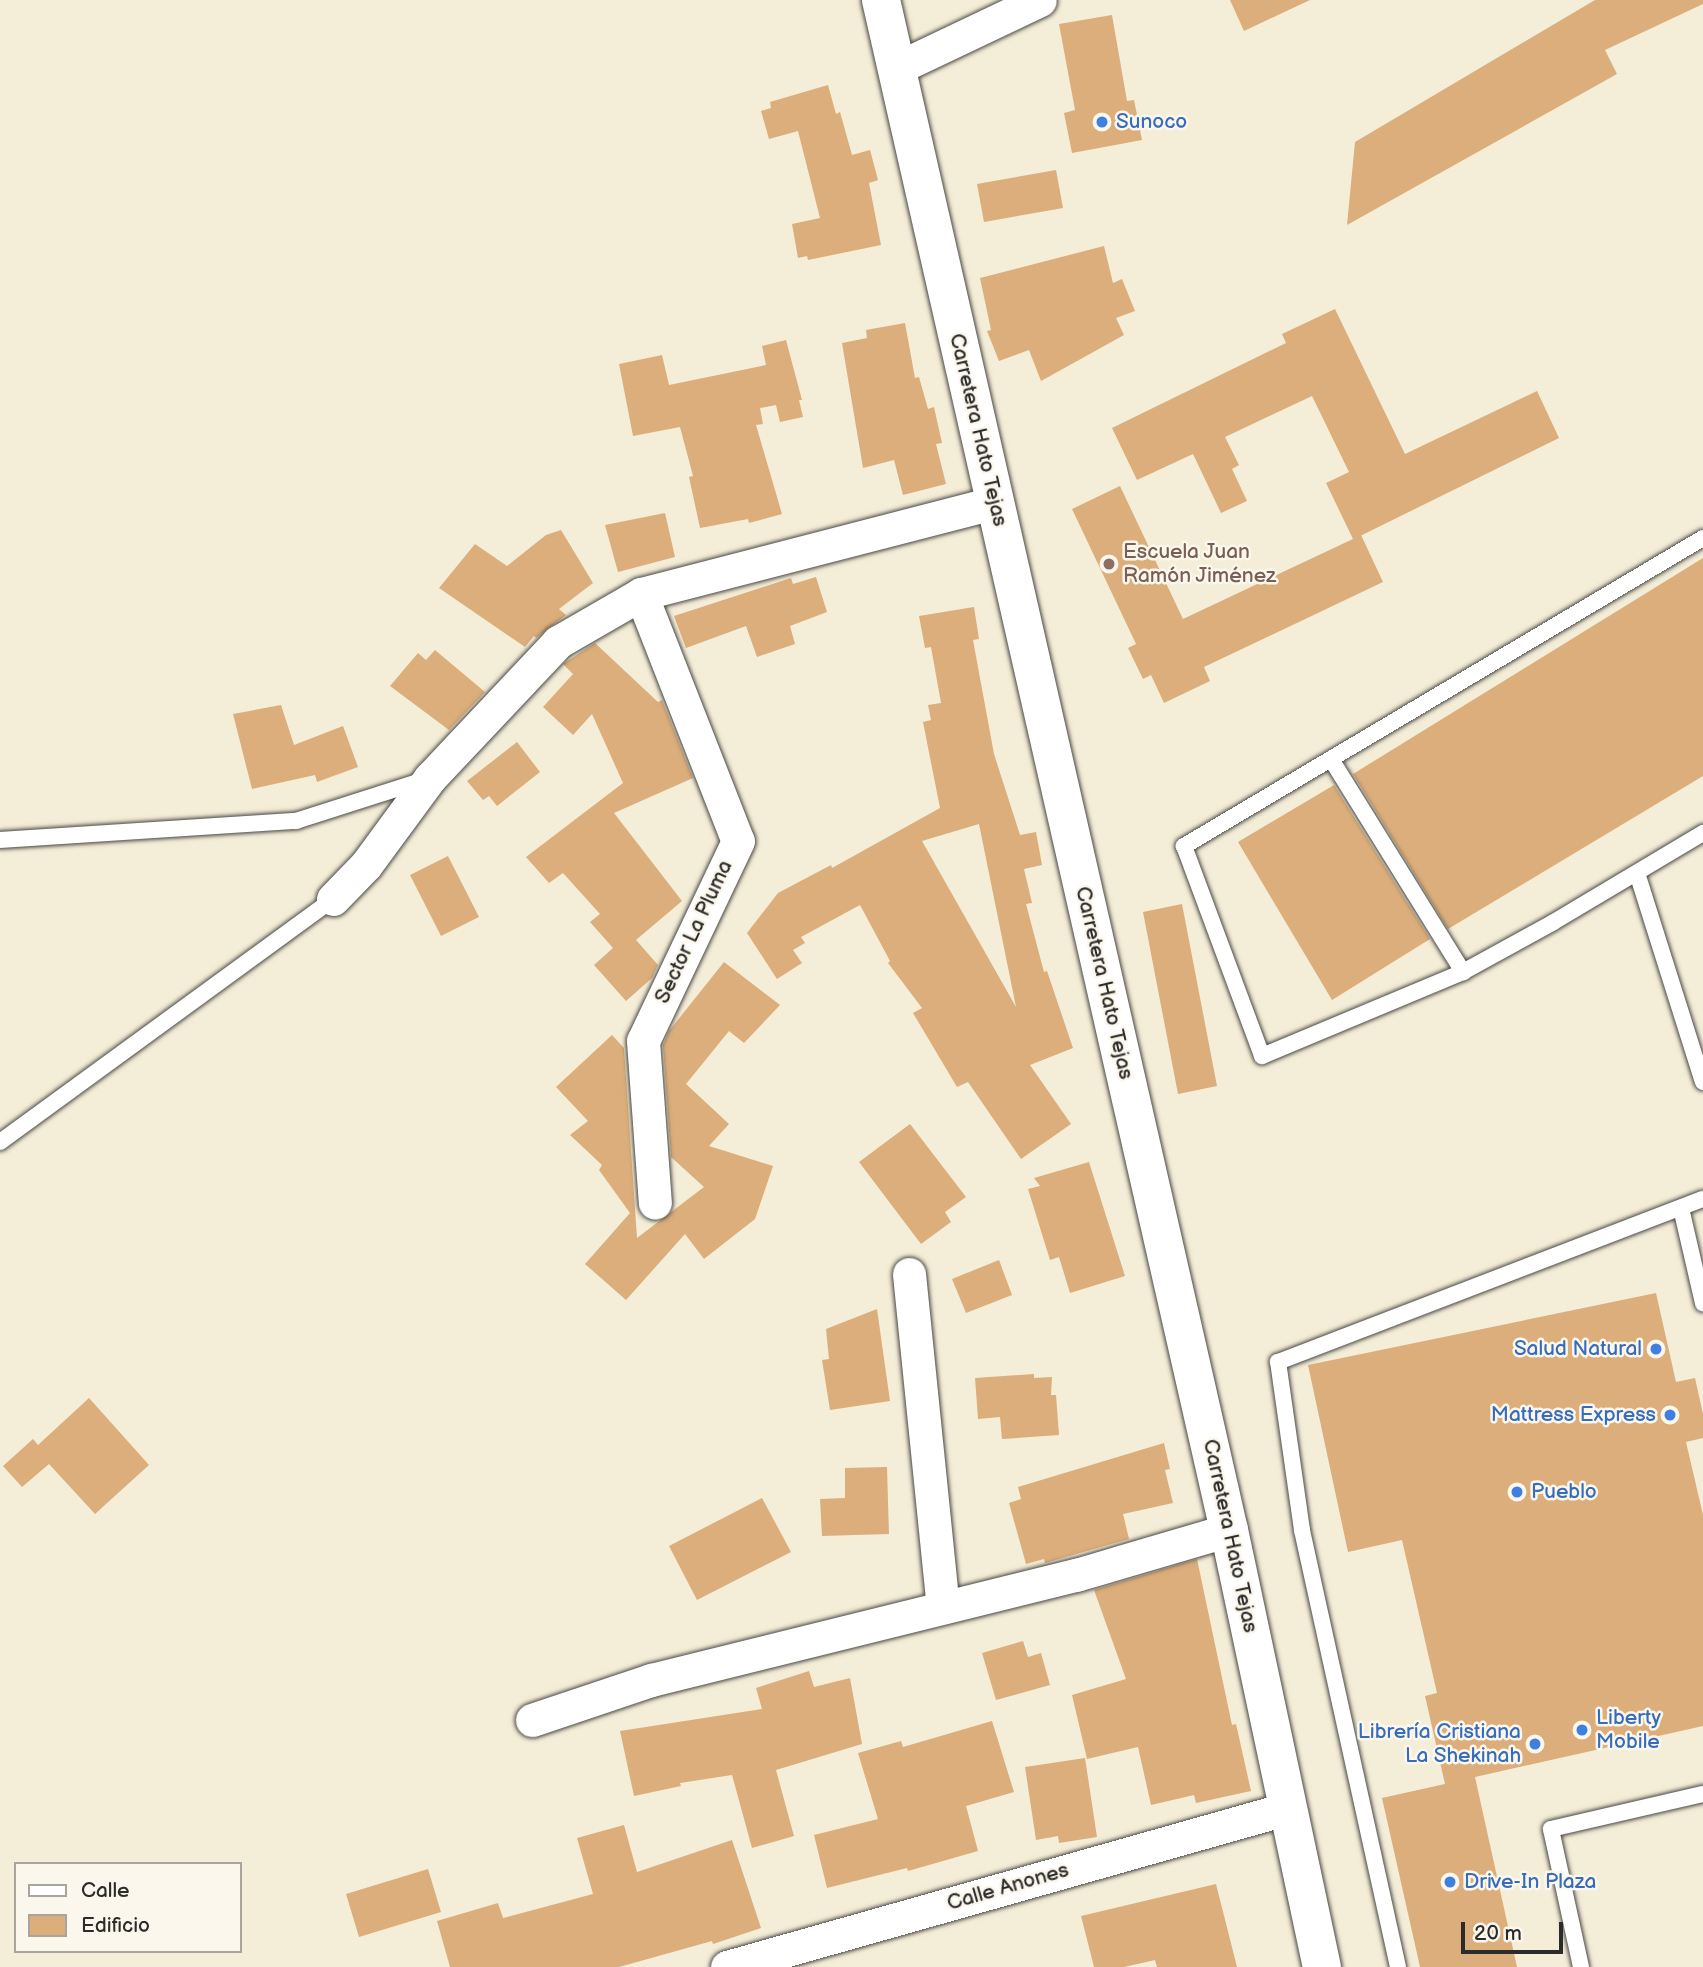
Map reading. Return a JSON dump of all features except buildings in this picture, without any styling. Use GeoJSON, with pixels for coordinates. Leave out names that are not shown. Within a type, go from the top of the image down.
{"type":"FeatureCollection","features":[{"type":"Feature","properties":{"kind":"street","name":"Carretera Hato Tejas"},"geometry":{"type":"LineString","coordinates":[[881,0],[1229,1530],[1322,1967]]}},
{"type":"Feature","properties":{"kind":"street"},"geometry":{"type":"LineString","coordinates":[[897,68],[1040,0]]}},
{"type":"Feature","properties":{"kind":"street"},"geometry":{"type":"LineString","coordinates":[[333,899],[366,864],[430,778],[558,642],[641,594],[994,503]]}},
{"type":"Feature","properties":{"kind":"street","name":"Sector La Pluma"},"geometry":{"type":"LineString","coordinates":[[641,594],[738,841],[643,1041],[655,1203]]}},
{"type":"Feature","properties":{"kind":"street"},"geometry":{"type":"LineString","coordinates":[[909,1274],[943,1606]]}},
{"type":"Feature","properties":{"kind":"street"},"geometry":{"type":"LineString","coordinates":[[532,1720],[652,1680],[1076,1575],[1229,1530]]}},
{"type":"Feature","properties":{"kind":"street","name":"Calle Anones"},"geometry":{"type":"LineString","coordinates":[[727,1967],[1289,1808]]}},
{"type":"Feature","properties":{"kind":"lane"},"geometry":{"type":"LineString","coordinates":[[1703,538],[1184,846],[1262,1056],[1463,972],[1703,833]]}},
{"type":"Feature","properties":{"kind":"lane"},"geometry":{"type":"LineString","coordinates":[[1331,759],[1463,972]]}},
{"type":"Feature","properties":{"kind":"lane"},"geometry":{"type":"LineString","coordinates":[[0,840],[296,821],[430,778]]}},
{"type":"Feature","properties":{"kind":"lane"},"geometry":{"type":"LineString","coordinates":[[1637,873],[1703,1082]]}},
{"type":"Feature","properties":{"kind":"lane"},"geometry":{"type":"LineString","coordinates":[[0,1142],[333,899]]}},
{"type":"Feature","properties":{"kind":"lane"},"geometry":{"type":"LineString","coordinates":[[1398,1967],[1302,1530],[1278,1362],[1703,1199]]}},
{"type":"Feature","properties":{"kind":"lane"},"geometry":{"type":"LineString","coordinates":[[1681,1208],[1703,1303]]}},
{"type":"Feature","properties":{"kind":"lane"},"geometry":{"type":"LineString","coordinates":[[1581,1967],[1551,1829],[1703,1794]]}},
{"type":"Feature","properties":{"kind":"place","name":"Sunoco"},"geometry":{"type":"Point","coordinates":[1102,122]}},
{"type":"Feature","properties":{"kind":"place","name":"Escuela Juan Ramón Jiménez"},"geometry":{"type":"Point","coordinates":[1109,564]}},
{"type":"Feature","properties":{"kind":"place","name":"Salud Natural"},"geometry":{"type":"Point","coordinates":[1656,1349]}},
{"type":"Feature","properties":{"kind":"place","name":"Mattress Express"},"geometry":{"type":"Point","coordinates":[1670,1415]}},
{"type":"Feature","properties":{"kind":"place","name":"Pueblo"},"geometry":{"type":"Point","coordinates":[1517,1492]}},
{"type":"Feature","properties":{"kind":"place","name":"Liberty Mobile"},"geometry":{"type":"Point","coordinates":[1582,1730]}},
{"type":"Feature","properties":{"kind":"place","name":"Librería Cristiana La Shekinah"},"geometry":{"type":"Point","coordinates":[1535,1744]}},
{"type":"Feature","properties":{"kind":"place","name":"Drive-In Plaza"},"geometry":{"type":"Point","coordinates":[1450,1882]}}]}
